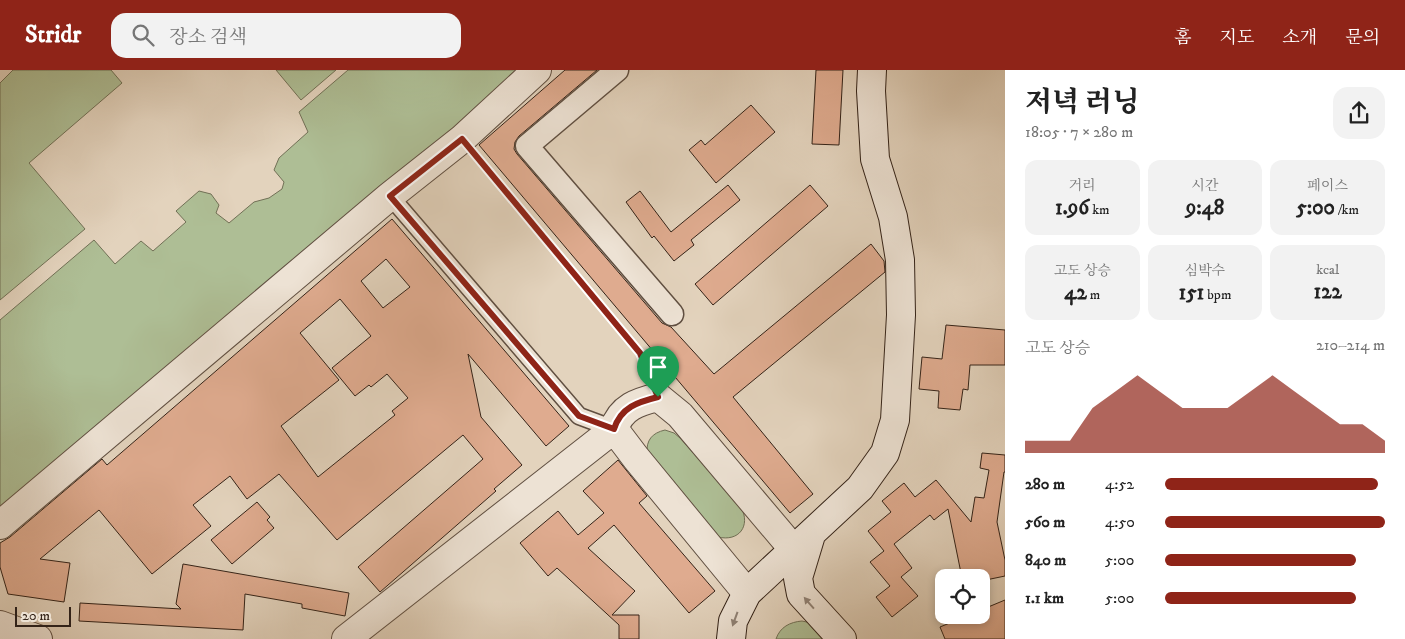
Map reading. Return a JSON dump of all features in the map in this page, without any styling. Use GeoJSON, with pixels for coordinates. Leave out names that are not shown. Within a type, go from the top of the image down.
{"type":"FeatureCollection","features":[{"type":"Feature","properties":{"kind":"street"},"geometry":{"type":"LineString","coordinates":[[0,525],[390,196],[462,139],[537,70]]}},
{"type":"Feature","properties":{"kind":"street"},"geometry":{"type":"LineString","coordinates":[[617,70],[527,146],[672,314]]}},
{"type":"Feature","properties":{"kind":"street"},"geometry":{"type":"LineString","coordinates":[[731,639],[733,620],[747,593],[860,488],[885,453],[895,420],[901,314],[900,260],[893,217],[875,159],[871,92],[872,70]]}},
{"type":"Feature","properties":{"kind":"street"},"geometry":{"type":"LineString","coordinates":[[390,196],[579,416],[614,429],[747,593]]}},
{"type":"Feature","properties":{"kind":"street"},"geometry":{"type":"LineString","coordinates":[[346,639],[614,429],[618,418],[636,402],[658,397],[680,415],[803,540]]}},
{"type":"Feature","properties":{"kind":"street"},"geometry":{"type":"LineString","coordinates":[[803,540],[798,578],[801,594],[842,639]]}},
{"type":"Feature","properties":{"kind":"street"},"geometry":{"type":"LineString","coordinates":[[0,625],[38,639]]}},
{"type":"Feature","properties":{"kind":"path"},"geometry":{"type":"LineString","coordinates":[[462,139],[640,353],[658,397]]}},
{"type":"Feature","properties":{"kind":"green space"},"geometry":{"type":"Polygon","coordinates":[[[13,70],[111,70],[122,83],[29,163],[85,229],[0,300],[0,83],[13,70]]]}},
{"type":"Feature","properties":{"kind":"green space"},"geometry":{"type":"Polygon","coordinates":[[[276,70],[336,70],[301,100],[276,70]]]}},
{"type":"Feature","properties":{"kind":"green space"},"geometry":{"type":"Polygon","coordinates":[[[348,70],[525,70],[0,513],[0,320],[94,240],[115,264],[141,241],[153,251],[186,222],[176,211],[199,191],[211,194],[219,205],[216,213],[229,223],[254,202],[269,198],[282,189],[284,182],[274,170],[279,158],[308,132],[299,112],[348,70]]]}},
{"type":"Feature","properties":{"kind":"green space"},"geometry":{"type":"Polygon","coordinates":[[[665,430],[674,433],[680,438],[741,507],[745,520],[744,526],[737,535],[725,538],[718,537],[647,454],[649,441],[653,435],[665,430]]]}},
{"type":"Feature","properties":{"kind":"green space"},"geometry":{"type":"Polygon","coordinates":[[[802,621],[811,623],[827,639],[776,639],[780,631],[786,626],[802,621]]]}},
{"type":"Feature","properties":{"kind":"building"},"geometry":{"type":"Polygon","coordinates":[[[565,70],[597,70],[519,136],[515,142],[514,149],[662,323],[671,327],[714,374],[871,244],[884,261],[885,272],[733,397],[813,494],[790,513],[479,145],[565,70]]]}},
{"type":"Feature","properties":{"kind":"building"},"geometry":{"type":"Polygon","coordinates":[[[816,70],[843,70],[839,145],[812,144],[816,70]]]}},
{"type":"Feature","properties":{"kind":"building"},"geometry":{"type":"Polygon","coordinates":[[[751,105],[775,132],[716,183],[689,150],[701,140],[705,145],[751,105]]]}},
{"type":"Feature","properties":{"kind":"building"},"geometry":{"type":"Polygon","coordinates":[[[728,185],[740,200],[691,240],[694,245],[674,261],[654,236],[652,238],[626,202],[640,191],[671,232],[728,185]]]}},
{"type":"Feature","properties":{"kind":"building"},"geometry":{"type":"Polygon","coordinates":[[[810,185],[828,206],[713,305],[695,284],[810,185]]]}},
{"type":"Feature","properties":{"kind":"building"},"geometry":{"type":"Polygon","coordinates":[[[392,219],[569,426],[546,446],[468,354],[481,417],[522,465],[494,489],[496,491],[380,592],[358,567],[483,459],[463,435],[337,540],[279,474],[247,499],[230,476],[193,505],[211,526],[152,574],[99,510],[40,559],[70,563],[64,602],[8,594],[0,567],[0,543],[10,537],[102,459],[107,465],[392,219]],[[386,259],[361,281],[383,308],[410,287],[386,259]],[[340,299],[300,333],[339,380],[281,426],[318,477],[395,415],[392,411],[408,398],[387,374],[371,387],[369,385],[355,396],[332,368],[371,336],[340,299]]]}},
{"type":"Feature","properties":{"kind":"building"},"geometry":{"type":"Polygon","coordinates":[[[946,325],[1005,330],[1005,365],[970,365],[968,390],[963,389],[960,410],[938,408],[939,391],[919,389],[922,357],[942,359],[946,325]]]}},
{"type":"Feature","properties":{"kind":"building"},"geometry":{"type":"Polygon","coordinates":[[[982,453],[1005,455],[1005,472],[997,522],[1005,560],[1005,576],[990,579],[990,569],[960,569],[948,509],[934,520],[930,515],[894,544],[912,568],[901,577],[918,596],[892,617],[876,597],[890,586],[870,562],[884,551],[868,531],[891,512],[882,501],[904,483],[915,497],[936,480],[971,522],[975,497],[984,498],[989,470],[980,468],[982,453]]]}},
{"type":"Feature","properties":{"kind":"building"},"geometry":{"type":"Polygon","coordinates":[[[618,460],[647,496],[639,503],[715,591],[689,613],[614,525],[588,548],[635,591],[612,615],[639,615],[639,639],[619,639],[619,625],[557,568],[548,576],[520,543],[558,511],[578,535],[604,513],[583,491],[618,460]]]}},
{"type":"Feature","properties":{"kind":"building"},"geometry":{"type":"Polygon","coordinates":[[[257,502],[270,517],[267,520],[274,528],[232,564],[211,540],[257,502]]]}},
{"type":"Feature","properties":{"kind":"building"},"geometry":{"type":"Polygon","coordinates":[[[183,564],[349,593],[345,616],[302,608],[302,604],[245,594],[243,630],[79,621],[80,603],[181,609],[176,604],[183,564]]]}},
{"type":"Feature","properties":{"kind":"building"},"geometry":{"type":"Polygon","coordinates":[[[1005,600],[1005,639],[945,639],[940,627],[947,624],[990,624],[990,606],[1005,600]]]}},
{"type":"Feature","properties":{"kind":"route"},"geometry":{"type":"LineString","coordinates":[[462,139],[640,353],[658,397],[636,402],[618,418],[614,429],[579,416],[390,196],[462,139]]}}]}
